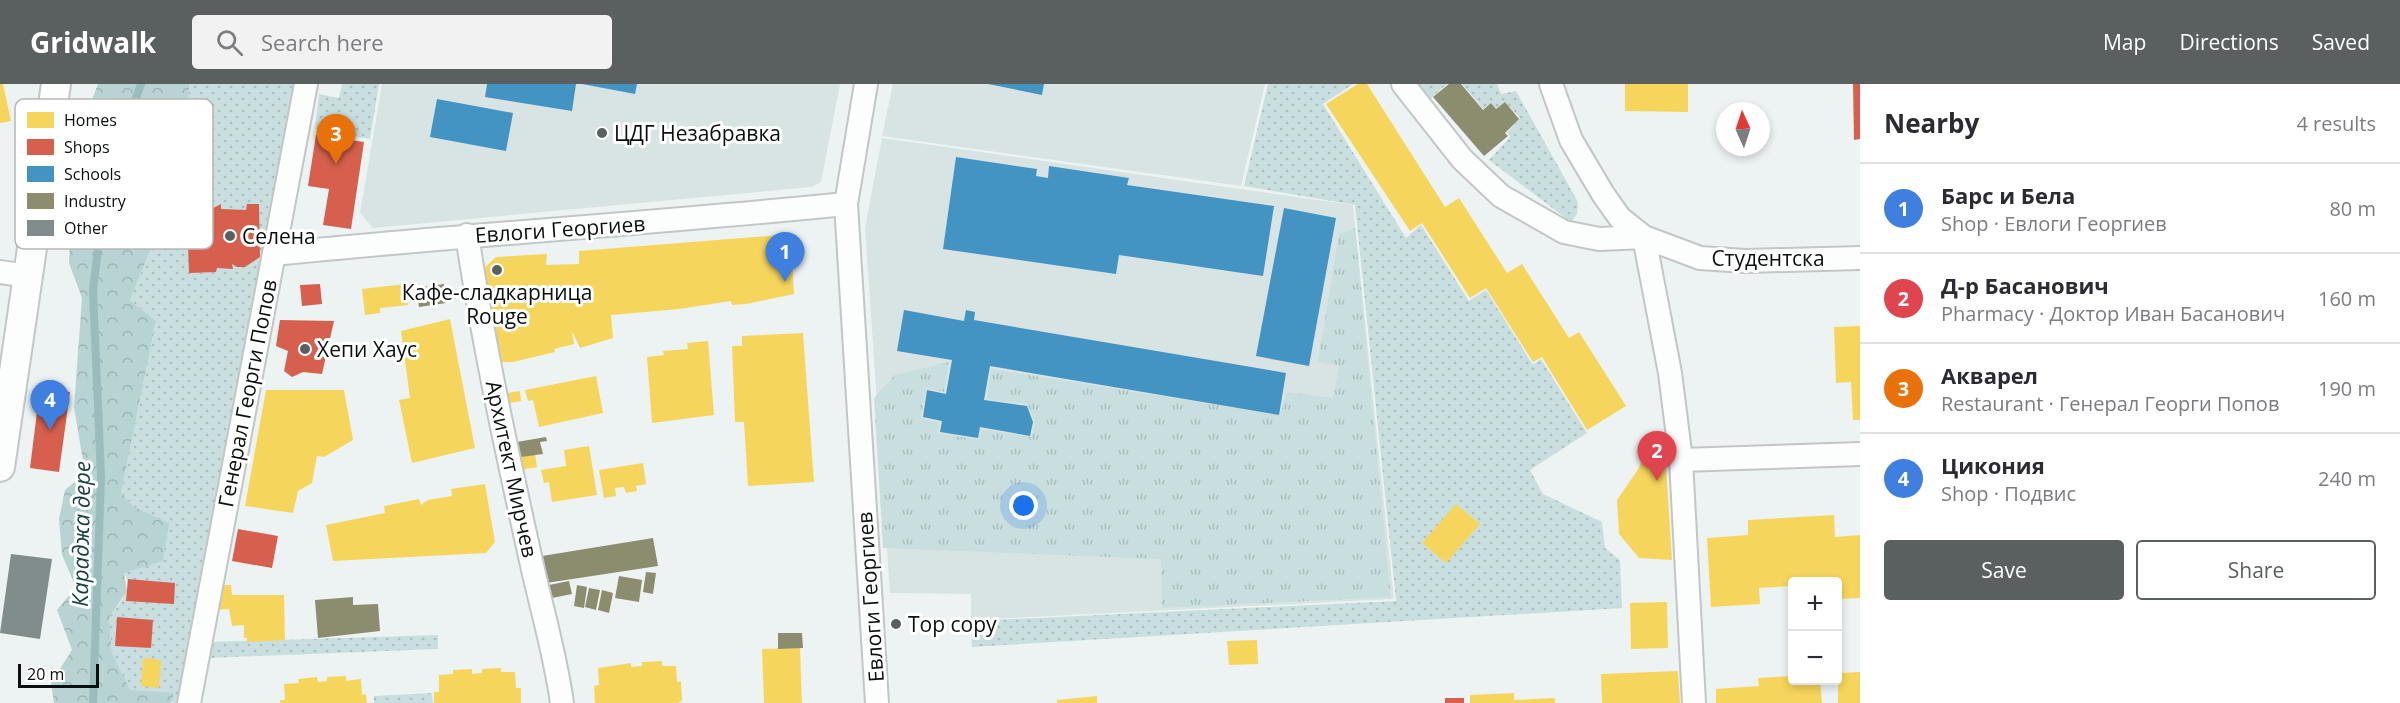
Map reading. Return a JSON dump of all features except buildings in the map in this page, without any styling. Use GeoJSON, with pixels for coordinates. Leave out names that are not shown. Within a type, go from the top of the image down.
{"type":"FeatureCollection","features":[{"type":"Feature","properties":{"kind":"street"},"geometry":{"type":"LineString","coordinates":[[54,99],[56,84]]}},
{"type":"Feature","properties":{"kind":"street","name":"Генерал Георги Попов"},"geometry":{"type":"LineString","coordinates":[[189,703],[306,84]]}},
{"type":"Feature","properties":{"kind":"street","name":"Евлоги Георгиев"},"geometry":{"type":"LineString","coordinates":[[866,84],[846,204],[877,703]]}},
{"type":"Feature","properties":{"kind":"street"},"geometry":{"type":"LineString","coordinates":[[1403,84],[1462,159],[1501,196],[1564,232],[1599,238],[1644,237]]}},
{"type":"Feature","properties":{"kind":"street"},"geometry":{"type":"LineString","coordinates":[[1551,84],[1571,141],[1620,218],[1644,237],[1670,373],[1681,460],[1694,703]]}},
{"type":"Feature","properties":{"kind":"street","name":"Евлоги Георгиев"},"geometry":{"type":"LineString","coordinates":[[274,254],[467,235],[666,222],[846,204]]}},
{"type":"Feature","properties":{"kind":"street","name":"Архитект Мирчев"},"geometry":{"type":"LineString","coordinates":[[467,235],[478,306],[534,574],[556,665],[562,703]]}},
{"type":"Feature","properties":{"kind":"street","name":"Студентска"},"geometry":{"type":"LineString","coordinates":[[1644,237],[1700,258],[1744,261],[1860,258]]}},
{"type":"Feature","properties":{"kind":"street"},"geometry":{"type":"LineString","coordinates":[[0,467],[32,249]]}},
{"type":"Feature","properties":{"kind":"street"},"geometry":{"type":"LineString","coordinates":[[0,272],[28,276]]}},
{"type":"Feature","properties":{"kind":"street"},"geometry":{"type":"LineString","coordinates":[[1681,460],[1860,454]]}},
{"type":"Feature","properties":{"kind":"shaded area","name":"ЦДГ Незабравка"},"geometry":{"type":"Polygon","coordinates":[[[382,84],[840,84],[821,182],[811,187],[373,228],[360,213],[382,84]]]}},
{"type":"Feature","properties":{"kind":"shaded area"},"geometry":{"type":"Polygon","coordinates":[[[893,84],[1265,84],[1241,186],[882,136],[893,84]]]}},
{"type":"Feature","properties":{"kind":"shaded area"},"geometry":{"type":"Polygon","coordinates":[[[882,138],[1353,205],[1394,599],[971,620],[971,594],[890,593],[865,228],[882,138]]]}},
{"type":"Feature","properties":{"kind":"green space"},"geometry":{"type":"Polygon","coordinates":[[[98,84],[189,84],[189,99],[92,99],[98,84]]]}},
{"type":"Feature","properties":{"kind":"green space"},"geometry":{"type":"Polygon","coordinates":[[[189,84],[306,84],[189,703],[171,703],[173,693],[130,691],[112,653],[109,618],[124,597],[128,585],[124,573],[134,507],[121,493],[156,321],[130,300],[151,249],[213,249],[213,99],[189,99],[189,84]]]}},
{"type":"Feature","properties":{"kind":"green space"},"geometry":{"type":"Polygon","coordinates":[[[342,84],[379,84],[370,139],[315,129],[319,94],[339,98],[342,84]]]}},
{"type":"Feature","properties":{"kind":"green space"},"geometry":{"type":"Polygon","coordinates":[[[1268,84],[1353,84],[1323,104],[1406,238],[1421,225],[1469,301],[1486,290],[1533,365],[1541,359],[1587,433],[1530,470],[1543,494],[1602,522],[1605,548],[1620,560],[1622,608],[972,647],[971,621],[1396,601],[1355,205],[1244,186],[1268,84]]]}},
{"type":"Feature","properties":{"kind":"green space"},"geometry":{"type":"Polygon","coordinates":[[[1419,84],[1447,84],[1428,101],[1419,84]]]}},
{"type":"Feature","properties":{"kind":"green space"},"geometry":{"type":"Polygon","coordinates":[[[1462,84],[1497,84],[1501,94],[1516,91],[1578,202],[1577,214],[1571,222],[1489,160],[1510,137],[1507,133],[1520,118],[1505,102],[1496,109],[1491,103],[1483,109],[1462,84]]]}},
{"type":"Feature","properties":{"kind":"green space"},"geometry":{"type":"Polygon","coordinates":[[[1355,228],[1391,597],[1162,608],[1161,559],[883,548],[874,398],[895,375],[949,362],[944,392],[926,388],[921,418],[939,423],[938,433],[978,440],[981,429],[1032,437],[1035,421],[1027,404],[987,399],[991,369],[1280,415],[1287,392],[1333,398],[1339,366],[1318,362],[1339,234],[1355,228]]]}},
{"type":"Feature","properties":{"kind":"green space"},"geometry":{"type":"Polygon","coordinates":[[[70,249],[151,249],[130,300],[156,321],[121,493],[134,507],[169,523],[163,561],[124,573],[127,591],[109,618],[112,653],[130,690],[174,693],[171,703],[54,703],[51,683],[72,650],[57,610],[76,587],[62,555],[59,519],[65,490],[85,473],[74,407],[82,298],[69,263],[70,249]]]}},
{"type":"Feature","properties":{"kind":"green space"},"geometry":{"type":"Polygon","coordinates":[[[438,635],[438,649],[207,658],[210,642],[438,635]]]}},
{"type":"Feature","properties":{"kind":"green space"},"geometry":{"type":"Polygon","coordinates":[[[432,693],[433,703],[374,703],[374,696],[432,693]]]}},
{"type":"Feature","properties":{"kind":"waterway","name":"Караджа дере"},"geometry":{"type":"LineString","coordinates":[[136,99],[141,84]]}},
{"type":"Feature","properties":{"kind":"waterway","name":"Караджа дере"},"geometry":{"type":"LineString","coordinates":[[93,703],[101,477],[93,290],[98,249]]}},
{"type":"Feature","properties":{"kind":"place","name":"ЦДГ Незабравка"},"geometry":{"type":"Point","coordinates":[602,133]}},
{"type":"Feature","properties":{"kind":"place","name":"Акварел"},"geometry":{"type":"Point","coordinates":[336,164]}},
{"type":"Feature","properties":{"kind":"place","name":"Селена"},"geometry":{"type":"Point","coordinates":[230,236]}},
{"type":"Feature","properties":{"kind":"place","name":"Кафе-сладкарница Rouge"},"geometry":{"type":"Point","coordinates":[497,270]}},
{"type":"Feature","properties":{"kind":"place","name":"Барс и Бела"},"geometry":{"type":"Point","coordinates":[785,282]}},
{"type":"Feature","properties":{"kind":"place","name":"Хепи Хаус"},"geometry":{"type":"Point","coordinates":[305,349]}},
{"type":"Feature","properties":{"kind":"place","name":"Цикония"},"geometry":{"type":"Point","coordinates":[50,430]}},
{"type":"Feature","properties":{"kind":"place","name":"Д-р Басанович"},"geometry":{"type":"Point","coordinates":[1657,481]}},
{"type":"Feature","properties":{"kind":"place","name":"Top copy"},"geometry":{"type":"Point","coordinates":[896,624]}}]}
